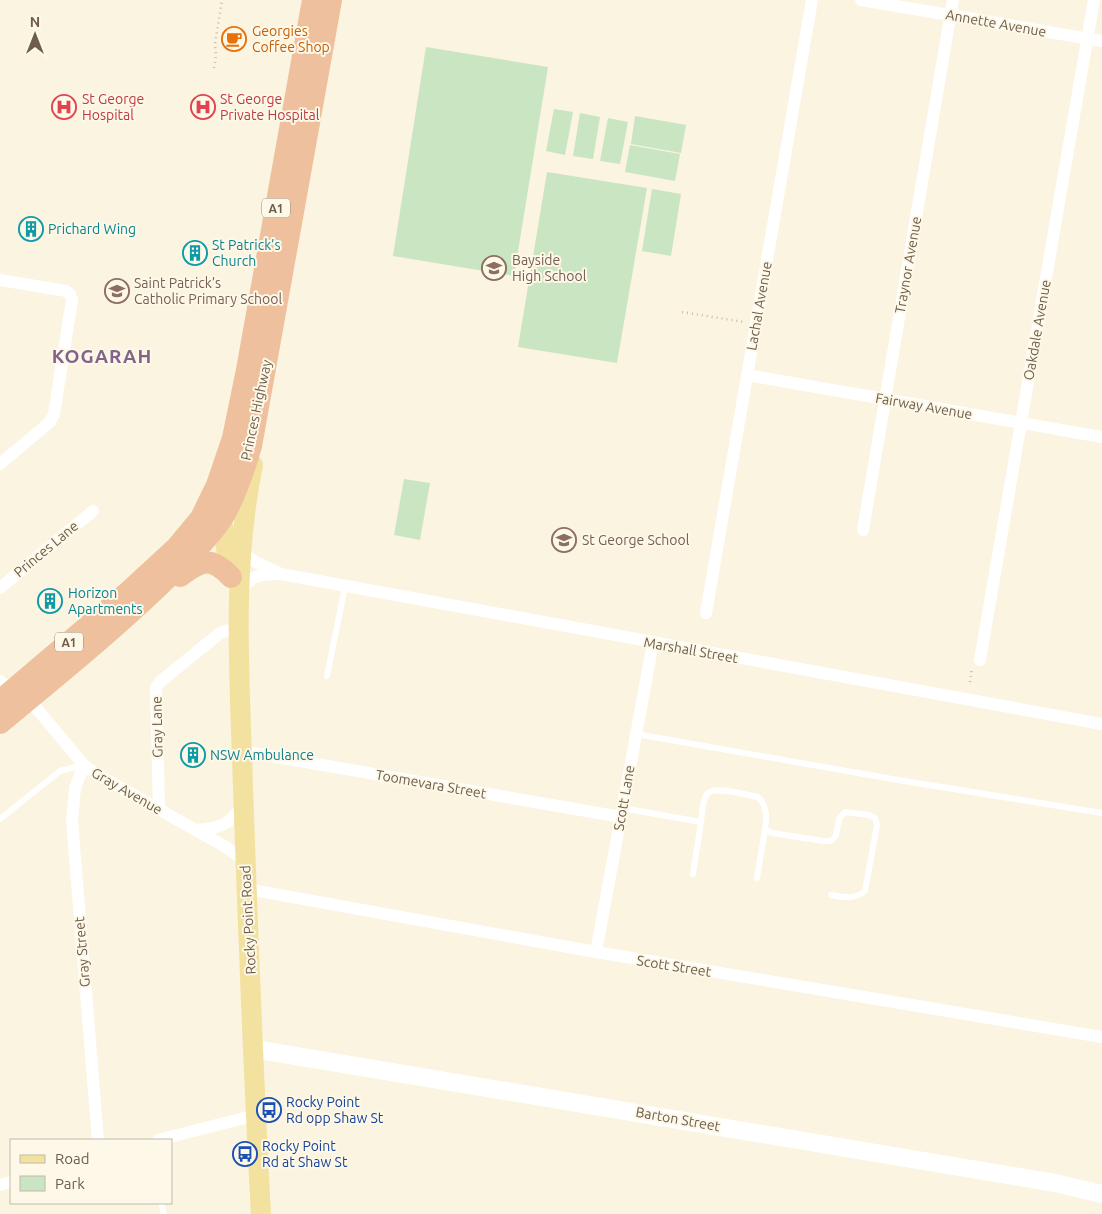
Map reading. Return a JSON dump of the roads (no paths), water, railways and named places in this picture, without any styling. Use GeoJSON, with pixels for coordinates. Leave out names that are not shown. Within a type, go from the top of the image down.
{"type":"FeatureCollection","features":[{"type":"Feature","properties":{"kind":"highway","name":"Princes Highway"},"geometry":{"type":"LineString","coordinates":[[0,723],[10,693],[126,594],[177,547],[200,518],[217,485],[233,438],[245,380],[313,0]]}},
{"type":"Feature","properties":{"kind":"highway","name":"Princes Highway"},"geometry":{"type":"LineString","coordinates":[[10,693],[139,606],[198,549],[222,518],[235,492],[245,467],[264,378],[331,0]]}},
{"type":"Feature","properties":{"kind":"highway"},"geometry":{"type":"LineString","coordinates":[[139,606],[199,564],[206,562],[219,565],[235,585]]}},
{"type":"Feature","properties":{"kind":"main road","name":"Rocky Point Road"},"geometry":{"type":"LineString","coordinates":[[235,585],[246,499],[266,402],[264,378]]}},
{"type":"Feature","properties":{"kind":"main road","name":"Rocky Point Road"},"geometry":{"type":"LineString","coordinates":[[217,485],[235,585],[238,626],[261,1214]]}},
{"type":"Feature","properties":{"kind":"street","name":"Lachal Avenue"},"geometry":{"type":"LineString","coordinates":[[706,613],[812,0]]}},
{"type":"Feature","properties":{"kind":"street","name":"Annette Avenue"},"geometry":{"type":"LineString","coordinates":[[861,0],[1102,41]]}},
{"type":"Feature","properties":{"kind":"street","name":"Traynor Avenue"},"geometry":{"type":"LineString","coordinates":[[863,530],[953,0]]}},
{"type":"Feature","properties":{"kind":"street","name":"Oakdale Avenue"},"geometry":{"type":"LineString","coordinates":[[980,660],[1094,0]]}},
{"type":"Feature","properties":{"kind":"street"},"geometry":{"type":"LineString","coordinates":[[0,280],[66,291],[70,294],[72,300],[54,414],[50,422],[0,464]]}},
{"type":"Feature","properties":{"kind":"street","name":"Fairway Avenue"},"geometry":{"type":"LineString","coordinates":[[747,375],[1102,437]]}},
{"type":"Feature","properties":{"kind":"street","name":"Princes Lane"},"geometry":{"type":"LineString","coordinates":[[0,588],[93,511]]}},
{"type":"Feature","properties":{"kind":"street","name":"Marshall Street"},"geometry":{"type":"LineString","coordinates":[[241,549],[246,557],[252,561],[281,574],[1102,724]]}},
{"type":"Feature","properties":{"kind":"street","name":"Marshall Street"},"geometry":{"type":"LineString","coordinates":[[235,585],[245,584],[253,577],[281,574]]}},
{"type":"Feature","properties":{"kind":"street","name":"Gray Lane"},"geometry":{"type":"LineString","coordinates":[[159,809],[156,688],[160,682],[220,633],[238,626]]}},
{"type":"Feature","properties":{"kind":"street","name":"Scott Lane"},"geometry":{"type":"LineString","coordinates":[[596,952],[653,642]]}},
{"type":"Feature","properties":{"kind":"street","name":"Gray Avenue"},"geometry":{"type":"LineString","coordinates":[[10,693],[37,709],[84,765],[96,774],[246,861]]}},
{"type":"Feature","properties":{"kind":"street","name":"Toomevara Street"},"geometry":{"type":"LineString","coordinates":[[242,751],[621,812]]}},
{"type":"Feature","properties":{"kind":"street","name":"Gray Street"},"geometry":{"type":"LineString","coordinates":[[84,765],[75,788],[72,821],[98,1139]]}},
{"type":"Feature","properties":{"kind":"street"},"geometry":{"type":"LineString","coordinates":[[195,830],[226,825],[234,818],[244,804]]}},
{"type":"Feature","properties":{"kind":"street","name":"Scott Street"},"geometry":{"type":"LineString","coordinates":[[248,889],[596,952],[1102,1037]]}},
{"type":"Feature","properties":{"kind":"street","name":"Barton Street"},"geometry":{"type":"LineString","coordinates":[[254,1048],[1036,1180],[1102,1194]]}},
{"type":"Feature","properties":{"kind":"street"},"geometry":{"type":"LineString","coordinates":[[162,1139],[256,1115]]}},
{"type":"Feature","properties":{"kind":"lane"},"geometry":{"type":"LineString","coordinates":[[327,676],[345,587]]}},
{"type":"Feature","properties":{"kind":"lane"},"geometry":{"type":"LineString","coordinates":[[636,734],[898,780],[1102,813]]}},
{"type":"Feature","properties":{"kind":"lane"},"geometry":{"type":"LineString","coordinates":[[0,819],[60,771],[84,765]]}},
{"type":"Feature","properties":{"kind":"lane"},"geometry":{"type":"LineString","coordinates":[[693,874],[706,797],[708,793],[715,789],[758,797],[762,801],[766,810],[765,829],[756,878]]}},
{"type":"Feature","properties":{"kind":"lane"},"geometry":{"type":"LineString","coordinates":[[621,812],[701,822]]}},
{"type":"Feature","properties":{"kind":"lane"},"geometry":{"type":"LineString","coordinates":[[765,829],[772,833],[831,841],[836,836],[839,819],[845,812],[869,815],[875,818],[877,825],[865,891],[860,896],[852,898],[831,895]]}},
{"type":"Feature","properties":{"kind":"place","name":"Georgies Coffee Shop"},"geometry":{"type":"Point","coordinates":[234,39]}},
{"type":"Feature","properties":{"kind":"place","name":"St George Hospital"},"geometry":{"type":"Point","coordinates":[64,107]}},
{"type":"Feature","properties":{"kind":"place","name":"St George Private Hospital"},"geometry":{"type":"Point","coordinates":[203,107]}},
{"type":"Feature","properties":{"kind":"place","name":"Prichard Wing"},"geometry":{"type":"Point","coordinates":[31,229]}},
{"type":"Feature","properties":{"kind":"place","name":"St Patrick’s Church"},"geometry":{"type":"Point","coordinates":[195,253]}},
{"type":"Feature","properties":{"kind":"place","name":"Bayside High School"},"geometry":{"type":"Point","coordinates":[494,268]}},
{"type":"Feature","properties":{"kind":"place","name":"Saint Patrick’s Catholic Primary School"},"geometry":{"type":"Point","coordinates":[117,291]}},
{"type":"Feature","properties":{"kind":"place","name":"St George School"},"geometry":{"type":"Point","coordinates":[564,540]}},
{"type":"Feature","properties":{"kind":"place","name":"Horizon Apartments"},"geometry":{"type":"Point","coordinates":[50,601]}},
{"type":"Feature","properties":{"kind":"place","name":"NSW Ambulance"},"geometry":{"type":"Point","coordinates":[193,755]}},
{"type":"Feature","properties":{"kind":"place","name":"Rocky Point Rd opp Shaw St"},"geometry":{"type":"Point","coordinates":[269,1110]}},
{"type":"Feature","properties":{"kind":"place","name":"Rocky Point Rd at Shaw St"},"geometry":{"type":"Point","coordinates":[245,1154]}},
{"type":"Feature","properties":{"kind":"district","name":"KOGARAH"},"geometry":{"type":"Point","coordinates":[102,356]}}]}
